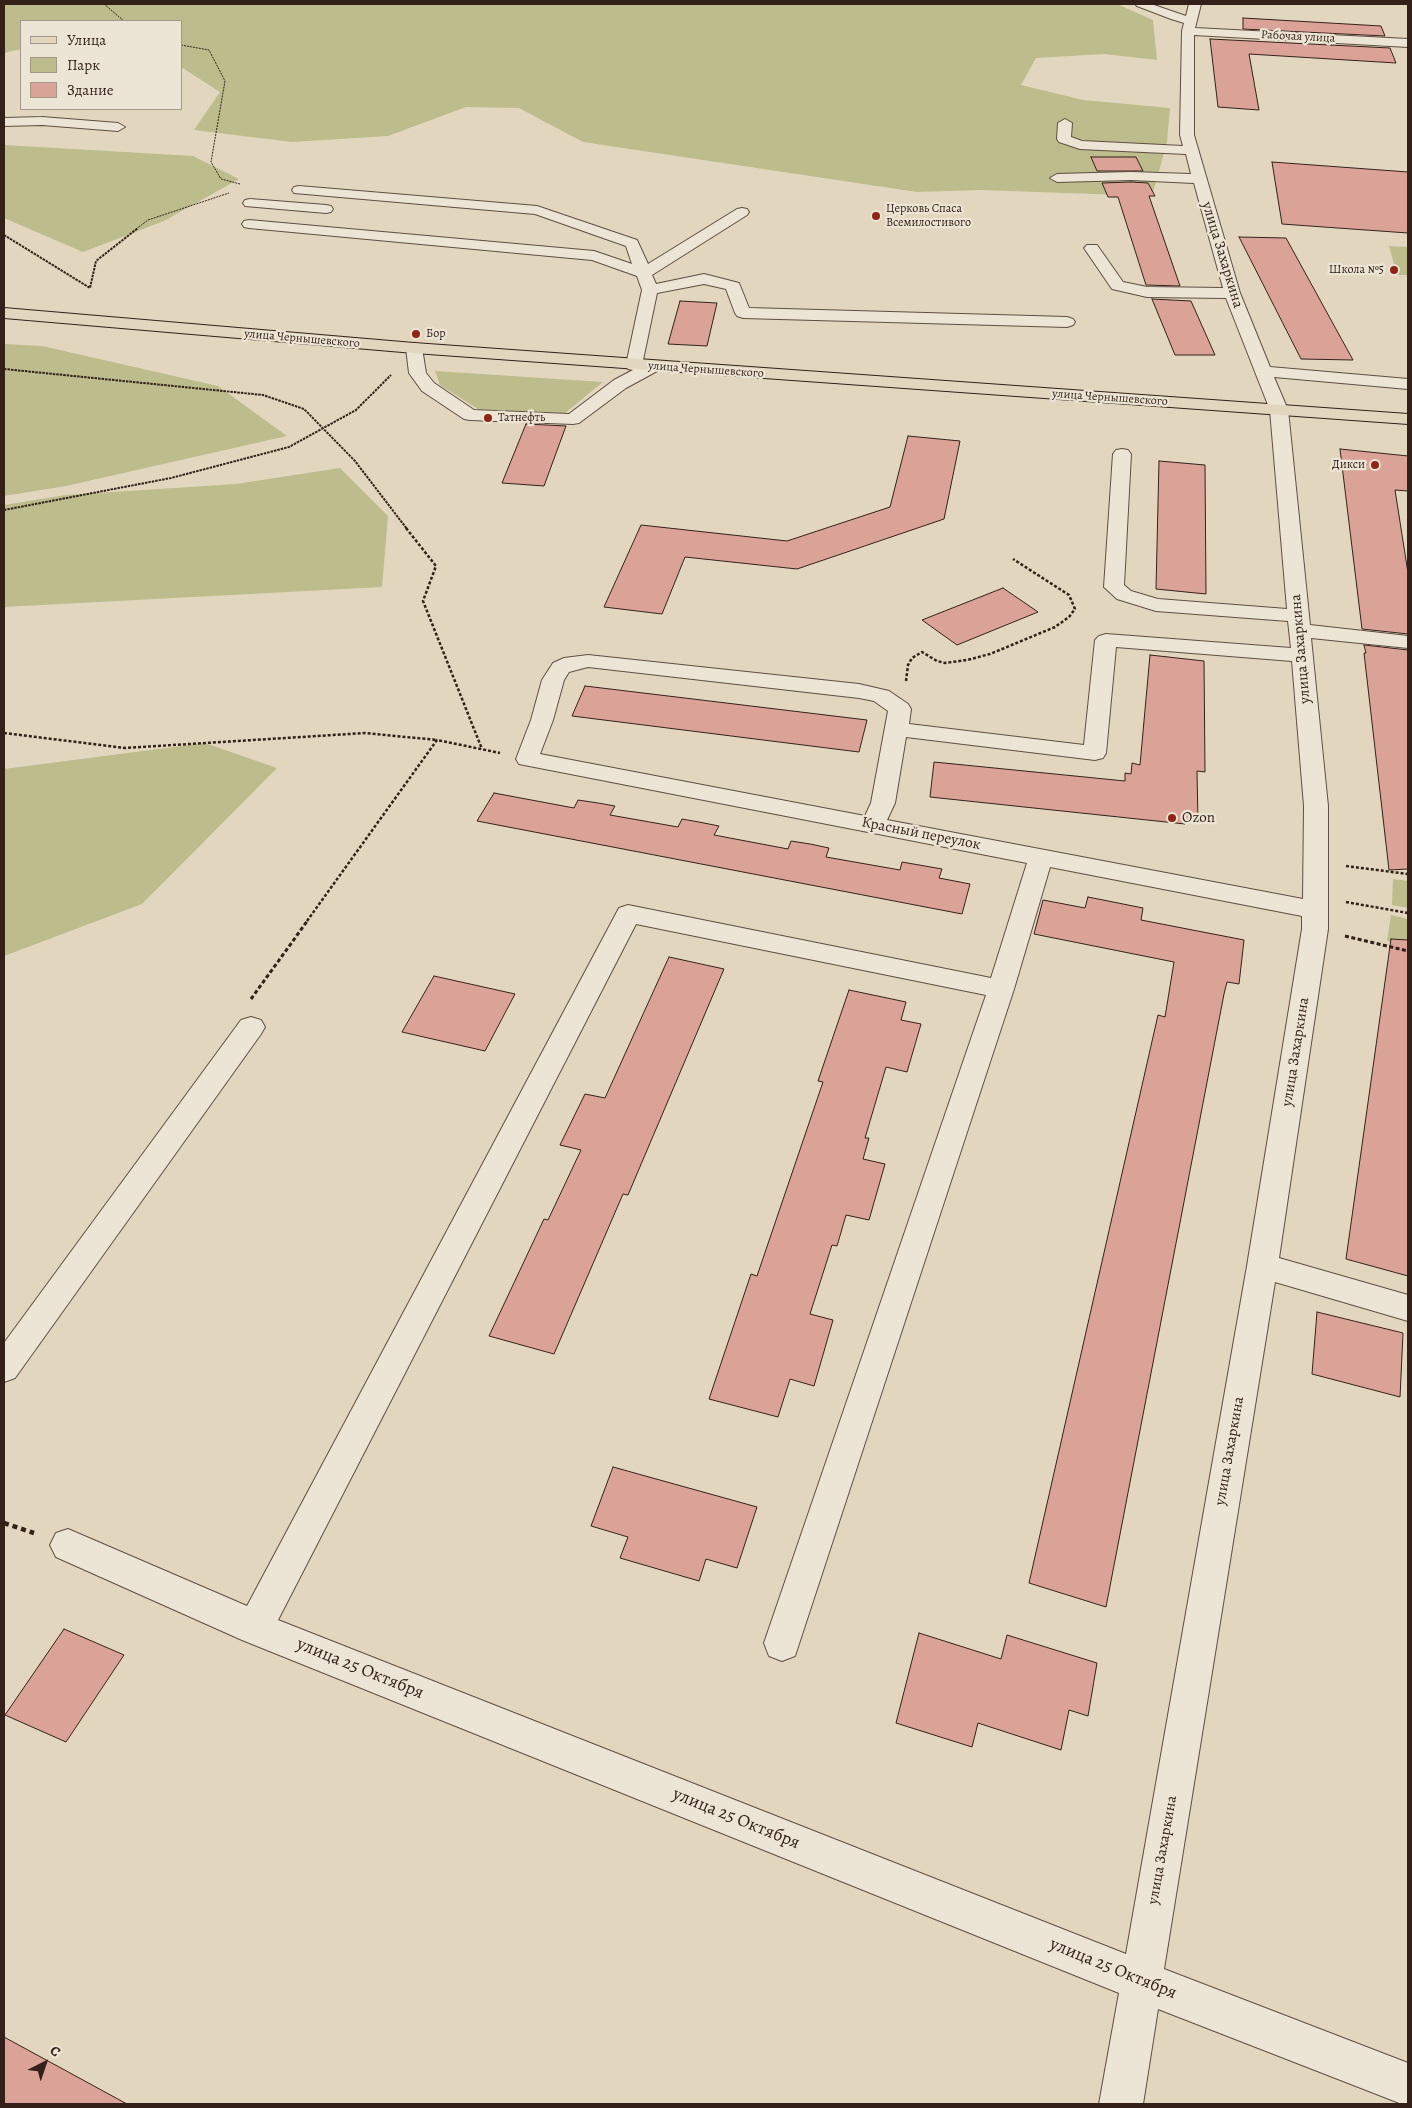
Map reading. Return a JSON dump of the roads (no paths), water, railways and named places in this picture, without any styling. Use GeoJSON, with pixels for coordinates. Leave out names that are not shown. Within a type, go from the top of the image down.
{"type":"FeatureCollection","features":[{"type":"Feature","properties":{"kind":"main road","name":"улица Чернышевского"},"geometry":{"type":"LineString","coordinates":[[4,313],[416,356],[653,366],[1408,420]]}},
{"type":"Feature","properties":{"kind":"street","name":"Рабочая улица"},"geometry":{"type":"LineString","coordinates":[[1141,4],[1175,17],[1189,26],[1408,43]]}},
{"type":"Feature","properties":{"kind":"street","name":"улица Захаркина"},"geometry":{"type":"LineString","coordinates":[[1121,2104],[1262,1266],[1315,912],[1316,806],[1279,410],[1232,293],[1186,135],[1189,26],[1195,4]]}},
{"type":"Feature","properties":{"kind":"street"},"geometry":{"type":"LineString","coordinates":[[4,122],[42,121],[118,127]]}},
{"type":"Feature","properties":{"kind":"street"},"geometry":{"type":"LineString","coordinates":[[1065,124],[1064,139],[1080,145],[1191,150]]}},
{"type":"Feature","properties":{"kind":"street"},"geometry":{"type":"LineString","coordinates":[[1057,178],[1131,176],[1199,179]]}},
{"type":"Feature","properties":{"kind":"street"},"geometry":{"type":"LineString","coordinates":[[299,190],[537,210],[632,244],[650,290],[634,365]]}},
{"type":"Feature","properties":{"kind":"street"},"geometry":{"type":"LineString","coordinates":[[250,203],[336,210]]}},
{"type":"Feature","properties":{"kind":"street"},"geometry":{"type":"LineString","coordinates":[[249,224],[594,256],[642,269],[742,212]]}},
{"type":"Feature","properties":{"kind":"street"},"geometry":{"type":"LineString","coordinates":[[562,234],[571,236],[642,269]]}},
{"type":"Feature","properties":{"kind":"street"},"geometry":{"type":"LineString","coordinates":[[1092,248],[1118,286],[1147,292],[1232,293]]}},
{"type":"Feature","properties":{"kind":"street"},"geometry":{"type":"LineString","coordinates":[[650,290],[704,279],[733,286],[743,313],[1066,322]]}},
{"type":"Feature","properties":{"kind":"street"},"geometry":{"type":"LineString","coordinates":[[416,356],[418,373],[428,387],[470,415],[573,419],[620,384],[653,366]]}},
{"type":"Feature","properties":{"kind":"street"},"geometry":{"type":"LineString","coordinates":[[1263,371],[1408,384]]}},
{"type":"Feature","properties":{"kind":"street"},"geometry":{"type":"LineString","coordinates":[[1122,454],[1114,587],[1124,595],[1156,605],[1300,634]]}},
{"type":"Feature","properties":{"kind":"street"},"geometry":{"type":"LineString","coordinates":[[873,825],[883,803],[899,719],[1095,753],[1106,640],[1300,634],[1408,642]]}},
{"type":"Feature","properties":{"kind":"street","name":"Красный переулок"},"geometry":{"type":"LineString","coordinates":[[899,719],[881,696],[859,691],[588,661],[572,663],[561,668],[553,680],[542,720],[527,759],[1041,857],[1315,912]]}},
{"type":"Feature","properties":{"kind":"street"},"geometry":{"type":"LineString","coordinates":[[782,1643],[1001,989],[1041,857]]}},
{"type":"Feature","properties":{"kind":"street"},"geometry":{"type":"LineString","coordinates":[[255,1628],[628,914],[1001,989]]}},
{"type":"Feature","properties":{"kind":"street"},"geometry":{"type":"LineString","coordinates":[[4,1368],[251,1027]]}},
{"type":"Feature","properties":{"kind":"street"},"geometry":{"type":"LineString","coordinates":[[1262,1266],[1408,1308]]}},
{"type":"Feature","properties":{"kind":"street","name":"улица 25 Октября"},"geometry":{"type":"LineString","coordinates":[[68,1545],[255,1628],[1141,1981],[1408,2084]]}},
{"type":"Feature","properties":{"kind":"place","name":"Церковь Спаса Всемилостивого"},"geometry":{"type":"Point","coordinates":[876,216]}},
{"type":"Feature","properties":{"kind":"place","name":"Школа №5"},"geometry":{"type":"Point","coordinates":[1394,270]}},
{"type":"Feature","properties":{"kind":"place","name":"Бор"},"geometry":{"type":"Point","coordinates":[416,334]}},
{"type":"Feature","properties":{"kind":"place","name":"Татнефть"},"geometry":{"type":"Point","coordinates":[488,418]}},
{"type":"Feature","properties":{"kind":"place","name":"Дикси"},"geometry":{"type":"Point","coordinates":[1375,465]}},
{"type":"Feature","properties":{"kind":"place","name":"Ozon"},"geometry":{"type":"Point","coordinates":[1172,818]}}]}
